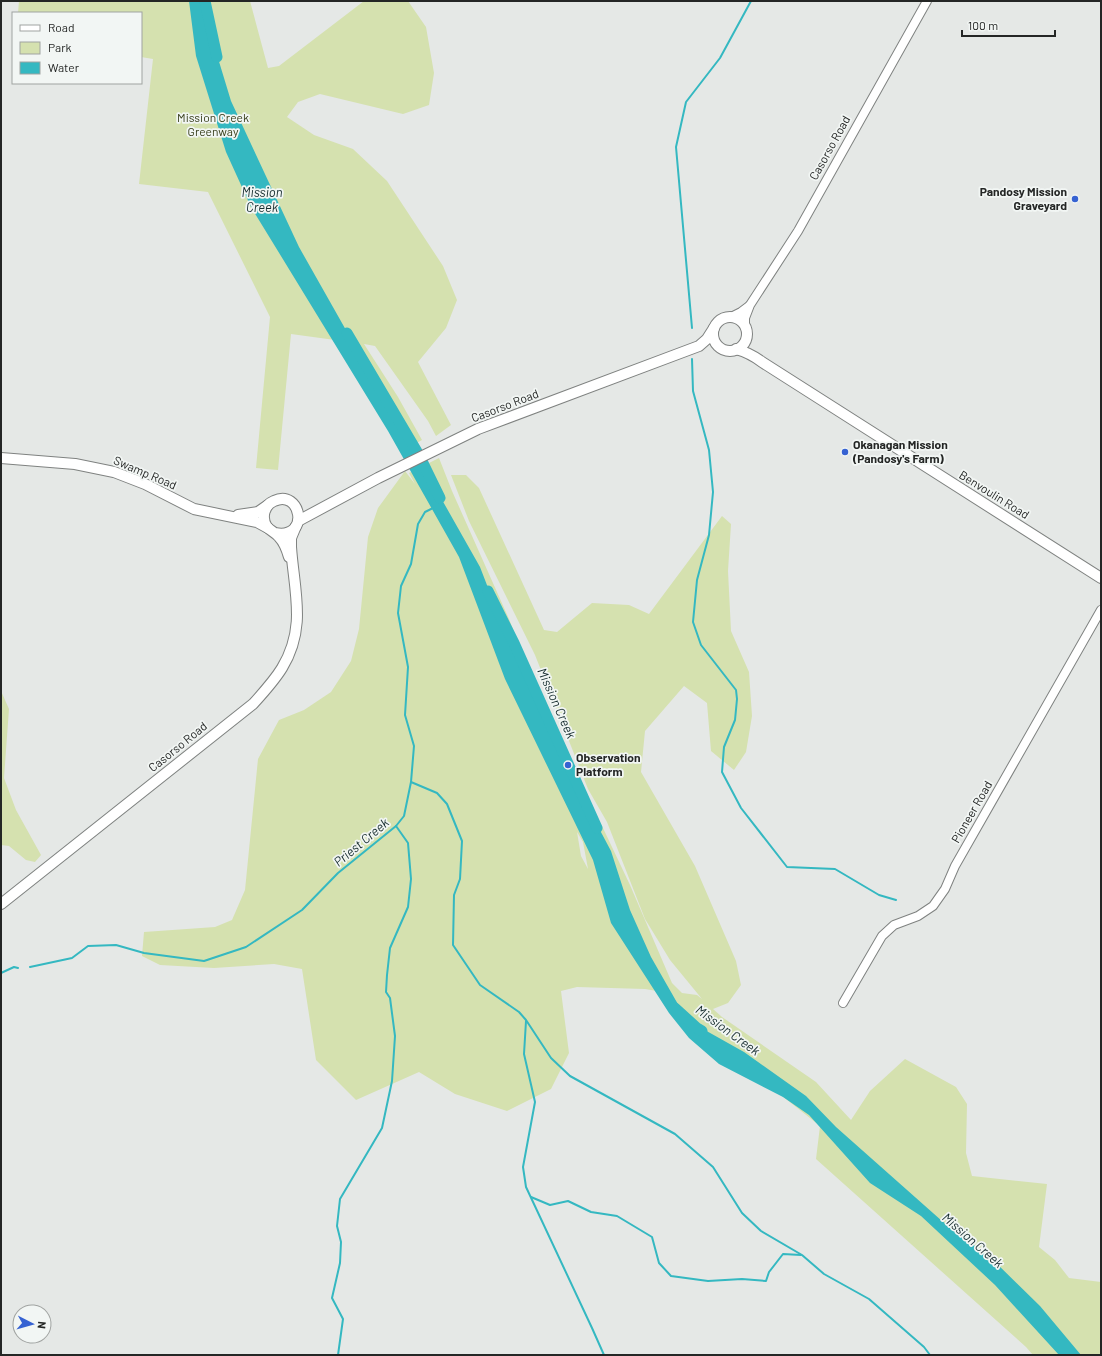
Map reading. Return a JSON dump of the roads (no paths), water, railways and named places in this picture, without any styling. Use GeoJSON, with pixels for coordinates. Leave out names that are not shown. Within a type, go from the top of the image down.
{"type":"FeatureCollection","features":[{"type":"Feature","properties":{"kind":"main road"},"geometry":{"type":"LineString","coordinates":[[746,337],[744,342],[736,349],[731,350],[720,348],[714,339],[714,328],[726,317],[731,317],[741,322],[745,326],[748,345],[753,355]]}},
{"type":"Feature","properties":{"kind":"main road","name":"Casorso Road"},"geometry":{"type":"LineString","coordinates":[[1,904],[253,704],[281,669],[294,641],[298,620],[292,568],[291,538],[297,524],[326,505],[478,429],[699,346],[708,339],[714,328]]}},
{"type":"Feature","properties":{"kind":"main road","name":"Casorso Road"},"geometry":{"type":"LineString","coordinates":[[699,346],[720,348]]}},
{"type":"Feature","properties":{"kind":"main road","name":"Benvoulin Road"},"geometry":{"type":"LineString","coordinates":[[736,349],[746,351],[753,355],[769,367],[1101,578]]}},
{"type":"Feature","properties":{"kind":"main road","name":"Swamp Road"},"geometry":{"type":"LineString","coordinates":[[1,458],[75,464],[114,472],[145,484],[194,508],[257,522],[272,531]]}},
{"type":"Feature","properties":{"kind":"main road"},"geometry":{"type":"LineString","coordinates":[[279,499],[285,499],[294,505],[299,515],[297,524],[287,533],[272,531],[265,524],[264,513],[269,504],[279,499]]}},
{"type":"Feature","properties":{"kind":"main road","name":"Swamp Road"},"geometry":{"type":"LineString","coordinates":[[230,516],[258,512],[269,504]]}},
{"type":"Feature","properties":{"kind":"main road","name":"Casorso Road"},"geometry":{"type":"LineString","coordinates":[[294,505],[308,508],[326,505]]}},
{"type":"Feature","properties":{"kind":"main road","name":"Casorso Road"},"geometry":{"type":"LineString","coordinates":[[272,531],[280,538],[286,548],[292,568]]}},
{"type":"Feature","properties":{"kind":"street","name":"Casorso Road"},"geometry":{"type":"LineString","coordinates":[[745,326],[745,318],[750,305],[798,231],[927,1]]}},
{"type":"Feature","properties":{"kind":"street","name":"Casorso Road"},"geometry":{"type":"LineString","coordinates":[[731,317],[750,305]]}},
{"type":"Feature","properties":{"kind":"street","name":"Pioneer Road"},"geometry":{"type":"LineString","coordinates":[[843,1003],[882,936],[894,925],[918,916],[933,906],[945,889],[959,859],[1101,610]]}},
{"type":"Feature","properties":{"kind":"water","name":"Mission Creek"},"geometry":{"type":"Polygon","coordinates":[[[189,1],[207,1],[207,22],[231,101],[299,247],[480,567],[507,637],[535,691],[559,753],[611,851],[630,910],[651,957],[687,1020],[744,1052],[806,1096],[836,1127],[942,1221],[991,1258],[1040,1306],[1081,1355],[1059,1355],[995,1285],[921,1216],[870,1183],[809,1115],[783,1097],[719,1064],[689,1038],[669,1013],[611,923],[593,860],[505,679],[459,557],[388,431],[251,207],[226,152],[196,56],[189,1]]]}},
{"type":"Feature","properties":{"kind":"waterway","name":"Mission Creek"},"geometry":{"type":"LineString","coordinates":[[205,1],[217,57]]}},
{"type":"Feature","properties":{"kind":"waterway"},"geometry":{"type":"LineString","coordinates":[[692,328],[676,147],[686,102],[720,58],[751,1]]}},
{"type":"Feature","properties":{"kind":"waterway","name":"Mission Creek"},"geometry":{"type":"LineString","coordinates":[[347,333],[419,455],[440,498]]}},
{"type":"Feature","properties":{"kind":"waterway"},"geometry":{"type":"LineString","coordinates":[[692,359],[693,391],[709,450],[713,492],[709,535],[697,580],[693,622],[701,645],[736,690],[737,699],[735,720],[724,747],[722,772],[741,808],[787,867],[835,869],[879,895],[896,900]]}},
{"type":"Feature","properties":{"kind":"waterway","name":"Priest Creek"},"geometry":{"type":"LineString","coordinates":[[30,967],[72,958],[88,946],[116,945],[144,953],[204,961],[246,947],[302,910],[338,873],[396,826],[404,816],[411,782],[414,746],[405,715],[408,667],[398,613],[401,586],[411,564],[418,524],[425,512],[433,508]]}},
{"type":"Feature","properties":{"kind":"waterway","name":"Mission Creek"},"geometry":{"type":"LineString","coordinates":[[488,591],[514,643],[597,828]]}},
{"type":"Feature","properties":{"kind":"waterway"},"geometry":{"type":"LineString","coordinates":[[411,782],[437,793],[447,804],[462,841],[460,879],[454,895],[453,945],[480,985],[519,1012],[551,1058],[570,1076],[675,1134],[713,1167],[742,1213],[761,1231],[802,1255],[824,1274],[869,1299],[924,1347],[930,1355]]}},
{"type":"Feature","properties":{"kind":"waterway"},"geometry":{"type":"LineString","coordinates":[[338,1355],[343,1319],[332,1298],[340,1263],[341,1242],[337,1226],[340,1199],[382,1128],[392,1081],[395,1036],[390,998],[386,992],[387,975],[390,948],[408,907],[411,879],[408,843],[396,826]]}},
{"type":"Feature","properties":{"kind":"waterway","name":"Priest Creek"},"geometry":{"type":"LineString","coordinates":[[1,973],[14,967],[18,968]]}},
{"type":"Feature","properties":{"kind":"waterway","name":"Mission Creek"},"geometry":{"type":"LineString","coordinates":[[675,1008],[702,1031]]}},
{"type":"Feature","properties":{"kind":"waterway"},"geometry":{"type":"LineString","coordinates":[[526,1021],[524,1054],[535,1102],[523,1167],[526,1187],[604,1355]]}},
{"type":"Feature","properties":{"kind":"waterway"},"geometry":{"type":"LineString","coordinates":[[531,1197],[550,1205],[568,1201],[591,1212],[617,1216],[652,1237],[659,1263],[671,1276],[708,1281],[742,1279],[766,1281],[769,1272],[783,1254],[801,1255]]}},
{"type":"Feature","properties":{"kind":"place","name":"Pandosy Mission Graveyard"},"geometry":{"type":"Point","coordinates":[1075,199]}},
{"type":"Feature","properties":{"kind":"place","name":"Okanagan Mission (Pandosy's Farm)"},"geometry":{"type":"Point","coordinates":[845,452]}},
{"type":"Feature","properties":{"kind":"place","name":"Observation Platform"},"geometry":{"type":"Point","coordinates":[568,765]}},
{"type":"Feature","properties":{"kind":"park label","name":"Mission Creek Greenway"},"geometry":{"type":"Point","coordinates":[213,125]}}]}
